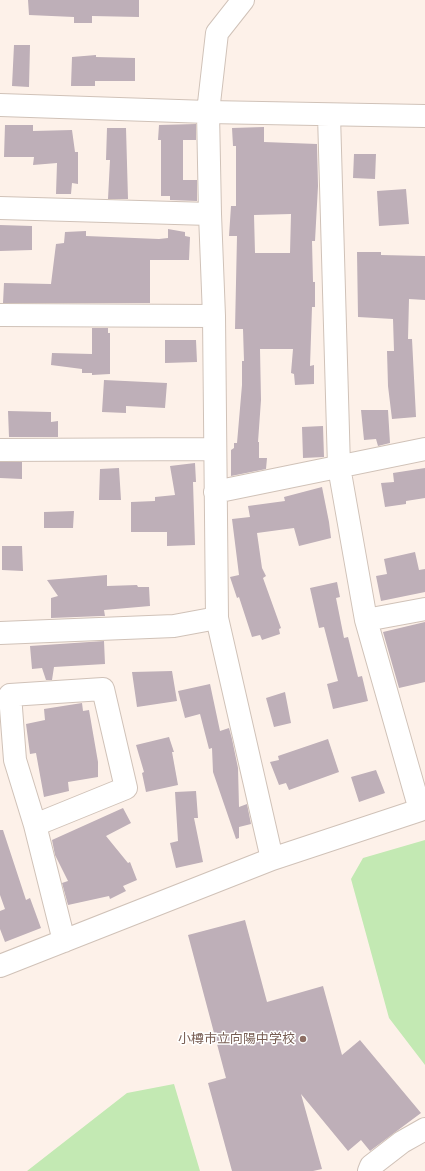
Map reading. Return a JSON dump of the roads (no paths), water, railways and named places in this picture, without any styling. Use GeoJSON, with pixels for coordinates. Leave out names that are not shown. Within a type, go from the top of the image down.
{"type":"FeatureCollection","features":[{"type":"Feature","properties":{"kind":"street"},"geometry":{"type":"LineString","coordinates":[[243,0],[217,33],[208,112],[214,316],[214,450],[217,618],[272,859]]}},
{"type":"Feature","properties":{"kind":"street"},"geometry":{"type":"LineString","coordinates":[[0,106],[329,115],[425,116]]}},
{"type":"Feature","properties":{"kind":"street"},"geometry":{"type":"LineString","coordinates":[[0,966],[272,859],[422,808],[366,620],[339,467],[329,115]]}},
{"type":"Feature","properties":{"kind":"street"},"geometry":{"type":"LineString","coordinates":[[0,208],[210,214]]}},
{"type":"Feature","properties":{"kind":"street"},"geometry":{"type":"LineString","coordinates":[[0,315],[214,316]]}},
{"type":"Feature","properties":{"kind":"street"},"geometry":{"type":"LineString","coordinates":[[215,492],[425,449]]}},
{"type":"Feature","properties":{"kind":"street"},"geometry":{"type":"LineString","coordinates":[[0,450],[214,450]]}},
{"type":"Feature","properties":{"kind":"street"},"geometry":{"type":"LineString","coordinates":[[366,620],[425,609]]}},
{"type":"Feature","properties":{"kind":"street"},"geometry":{"type":"LineString","coordinates":[[0,633],[174,626],[217,618]]}},
{"type":"Feature","properties":{"kind":"street"},"geometry":{"type":"LineString","coordinates":[[35,826],[126,788],[103,689],[10,695],[15,760],[35,826],[64,941]]}},
{"type":"Feature","properties":{"kind":"street"},"geometry":{"type":"LineString","coordinates":[[369,1171],[372,1166],[402,1142],[425,1129]]}},
{"type":"Feature","properties":{"kind":"place","name":"小樽市立向陽中学校"},"geometry":{"type":"Point","coordinates":[303,1039]}}]}
